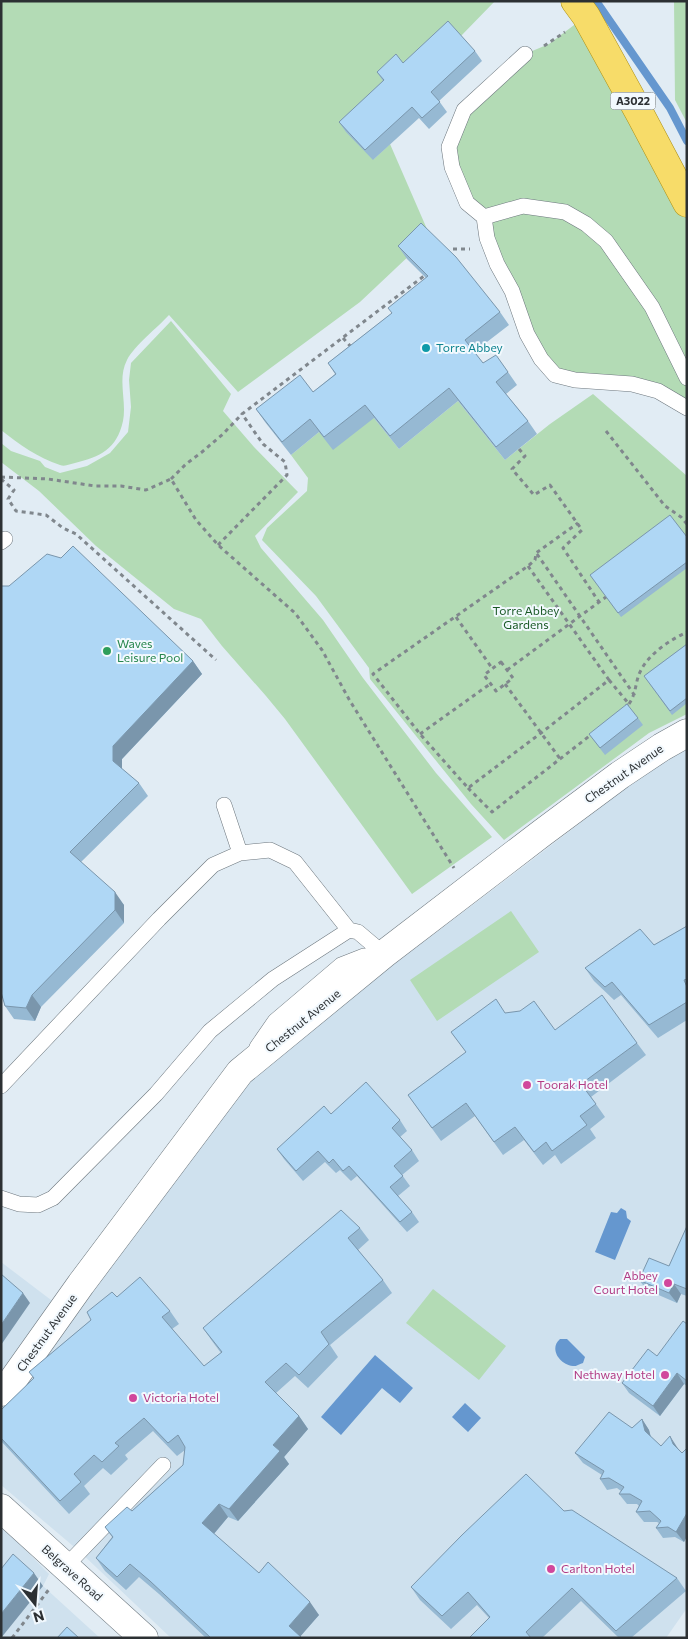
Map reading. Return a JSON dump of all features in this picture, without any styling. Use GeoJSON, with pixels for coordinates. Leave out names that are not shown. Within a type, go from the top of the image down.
{"type":"FeatureCollection","features":[{"type":"Feature","properties":{"kind":"main road","name":"A3022"},"geometry":{"type":"LineString","coordinates":[[580,9],[641,116],[687,203]]}},
{"type":"Feature","properties":{"kind":"street","name":"Chestnut Avenue"},"geometry":{"type":"LineString","coordinates":[[1,1392],[10,1384],[240,1072],[384,954],[468,889],[620,775],[662,747],[687,734]]}},
{"type":"Feature","properties":{"kind":"street","name":"Belgrave Road"},"geometry":{"type":"LineString","coordinates":[[1,1508],[144,1638]]}},
{"type":"Feature","properties":{"kind":"lane"},"geometry":{"type":"LineString","coordinates":[[524,54],[464,110],[449,147],[452,167],[468,203],[484,217],[487,238],[497,264],[512,291],[527,334],[541,359],[555,375],[575,380],[632,384],[658,391],[687,408]]}},
{"type":"Feature","properties":{"kind":"lane"},"geometry":{"type":"LineString","coordinates":[[484,217],[522,206],[564,212],[586,224],[606,241],[652,307],[687,378]]}},
{"type":"Feature","properties":{"kind":"lane"},"geometry":{"type":"LineString","coordinates":[[224,804],[240,853]]}},
{"type":"Feature","properties":{"kind":"lane"},"geometry":{"type":"LineString","coordinates":[[1,1086],[152,926],[213,865],[240,853],[270,850],[295,862],[348,930],[358,932],[384,954]]}},
{"type":"Feature","properties":{"kind":"lane"},"geometry":{"type":"LineString","coordinates":[[1,1198],[19,1204],[38,1205],[53,1198],[156,1094],[210,1032],[274,979],[348,930]]}},
{"type":"Feature","properties":{"kind":"lane"},"geometry":{"type":"LineString","coordinates":[[240,1072],[275,1021],[341,965],[364,956],[384,954]]}},
{"type":"Feature","properties":{"kind":"lane"},"geometry":{"type":"LineString","coordinates":[[65,1567],[163,1465]]}},
{"type":"Feature","properties":{"kind":"path"},"geometry":{"type":"LineString","coordinates":[[524,54],[548,44],[580,9]]}},
{"type":"Feature","properties":{"kind":"path"},"geometry":{"type":"LineString","coordinates":[[1,478],[48,479],[94,486],[121,486],[146,490],[171,479],[242,414],[424,276]]}},
{"type":"Feature","properties":{"kind":"path"},"geometry":{"type":"LineString","coordinates":[[343,338],[355,351]]}},
{"type":"Feature","properties":{"kind":"path"},"geometry":{"type":"LineString","coordinates":[[218,545],[287,475],[285,462],[263,444],[242,414]]}},
{"type":"Feature","properties":{"kind":"path"},"geometry":{"type":"LineString","coordinates":[[606,431],[665,506],[681,517],[687,524]]}},
{"type":"Feature","properties":{"kind":"path"},"geometry":{"type":"LineString","coordinates":[[519,449],[525,456],[512,469],[534,495],[550,485],[582,530],[563,548],[599,602]]}},
{"type":"Feature","properties":{"kind":"path"},"geometry":{"type":"LineString","coordinates":[[1,478],[14,490],[8,500],[16,511],[46,515],[62,528],[76,534],[216,660]]}},
{"type":"Feature","properties":{"kind":"path"},"geometry":{"type":"LineString","coordinates":[[171,479],[196,520],[218,545],[295,613],[322,650],[350,701],[468,889]]}},
{"type":"Feature","properties":{"kind":"path"},"geometry":{"type":"LineString","coordinates":[[578,523],[536,553],[535,560],[528,566],[373,674],[420,734],[492,812],[599,729]]}},
{"type":"Feature","properties":{"kind":"path"},"geometry":{"type":"LineString","coordinates":[[536,553],[581,615],[635,696]]}},
{"type":"Feature","properties":{"kind":"path"},"geometry":{"type":"LineString","coordinates":[[528,566],[629,704]]}},
{"type":"Feature","properties":{"kind":"path"},"geometry":{"type":"LineString","coordinates":[[507,670],[606,597]]}},
{"type":"Feature","properties":{"kind":"path"},"geometry":{"type":"LineString","coordinates":[[456,617],[492,668]]}},
{"type":"Feature","properties":{"kind":"path"},"geometry":{"type":"LineString","coordinates":[[622,710],[635,696],[640,671],[649,658],[672,639],[687,632]]}},
{"type":"Feature","properties":{"kind":"path"},"geometry":{"type":"LineString","coordinates":[[501,662],[507,670],[513,678],[496,691],[484,675],[501,662]]}},
{"type":"Feature","properties":{"kind":"path"},"geometry":{"type":"LineString","coordinates":[[468,788],[610,680]]}},
{"type":"Feature","properties":{"kind":"path"},"geometry":{"type":"LineString","coordinates":[[420,734],[490,684]]}},
{"type":"Feature","properties":{"kind":"path"},"geometry":{"type":"LineString","coordinates":[[505,684],[561,760]]}},
{"type":"Feature","properties":{"kind":"path"},"geometry":{"type":"LineString","coordinates":[[12,1638],[65,1567]]}},
{"type":"Feature","properties":{"kind":"shaded area"},"geometry":{"type":"Polygon","coordinates":[[[687,747],[687,1608],[666,1638],[171,1638],[79,1551],[1,1485],[1,1401],[117,1254],[261,1065],[623,790],[687,747]]]}},
{"type":"Feature","properties":{"kind":"shaded area"},"geometry":{"type":"Polygon","coordinates":[[[1,1262],[55,1303],[1,1376],[1,1262]]]}},
{"type":"Feature","properties":{"kind":"shaded area"},"geometry":{"type":"Polygon","coordinates":[[[1,1525],[49,1574],[43,1586],[100,1638],[1,1638],[1,1525]]]}},
{"type":"Feature","properties":{"kind":"green space"},"geometry":{"type":"Polygon","coordinates":[[[1,1],[495,1],[460,37],[373,160],[390,144],[430,236],[360,302],[238,392],[169,315],[140,343],[127,360],[122,382],[123,421],[112,445],[92,458],[64,466],[36,455],[1,430],[1,1]]]}},
{"type":"Feature","properties":{"kind":"green space"},"geometry":{"type":"Polygon","coordinates":[[[674,1],[687,1],[687,123],[675,100],[674,1]]]}},
{"type":"Feature","properties":{"kind":"green space"},"geometry":{"type":"Polygon","coordinates":[[[586,16],[687,203],[687,408],[658,391],[555,375],[452,167],[464,110],[525,54],[549,44],[586,16]]]}},
{"type":"Feature","properties":{"kind":"green space"},"geometry":{"type":"Polygon","coordinates":[[[171,321],[231,394],[223,411],[254,447],[298,492],[255,536],[261,548],[323,620],[363,678],[436,773],[492,837],[412,894],[285,719],[201,619],[174,609],[96,546],[39,491],[1,462],[1,443],[11,451],[40,461],[45,467],[60,473],[87,466],[110,453],[128,432],[131,407],[129,380],[131,363],[171,321]]]}},
{"type":"Feature","properties":{"kind":"green space","name":"Torre Abbey Gardens"},"geometry":{"type":"Polygon","coordinates":[[[593,394],[687,476],[687,714],[649,733],[504,840],[471,804],[370,679],[369,668],[316,596],[262,540],[267,528],[307,491],[308,478],[291,455],[319,432],[374,418],[399,449],[458,401],[505,460],[550,424],[593,394]]]}},
{"type":"Feature","properties":{"kind":"green space"},"geometry":{"type":"Polygon","coordinates":[[[511,911],[539,952],[437,1021],[410,980],[511,911]]]}},
{"type":"Feature","properties":{"kind":"green space"},"geometry":{"type":"Polygon","coordinates":[[[433,1289],[506,1346],[479,1380],[406,1323],[433,1289]]]}},
{"type":"Feature","properties":{"kind":"water"},"geometry":{"type":"Polygon","coordinates":[[[621,1208],[626,1211],[627,1218],[631,1221],[615,1260],[595,1252],[611,1212],[617,1213],[621,1208]]]}},
{"type":"Feature","properties":{"kind":"water"},"geometry":{"type":"Polygon","coordinates":[[[560,1339],[567,1339],[585,1357],[583,1363],[571,1366],[561,1361],[555,1348],[560,1339]]]}},
{"type":"Feature","properties":{"kind":"water"},"geometry":{"type":"Polygon","coordinates":[[[375,1355],[413,1388],[400,1403],[382,1388],[341,1435],[321,1417],[375,1355]]]}},
{"type":"Feature","properties":{"kind":"water"},"geometry":{"type":"Polygon","coordinates":[[[465,1403],[481,1418],[468,1432],[452,1417],[465,1403]]]}},
{"type":"Feature","properties":{"kind":"building"},"geometry":{"type":"Polygon","coordinates":[[[448,21],[475,51],[431,92],[440,102],[422,118],[412,107],[365,150],[339,122],[384,80],[377,72],[396,54],[403,63],[448,21]]]}},
{"type":"Feature","properties":{"kind":"building","name":"Torre Abbey"},"geometry":{"type":"Polygon","coordinates":[[[421,223],[456,257],[500,312],[465,340],[483,363],[496,355],[508,372],[496,382],[528,421],[496,447],[449,388],[390,436],[365,405],[324,437],[310,419],[282,442],[256,409],[300,375],[313,392],[336,374],[328,363],[392,313],[388,308],[428,276],[398,246],[421,223]]]}},
{"type":"Feature","properties":{"kind":"building"},"geometry":{"type":"Polygon","coordinates":[[[670,515],[687,537],[687,562],[618,613],[590,575],[670,515]]]}},
{"type":"Feature","properties":{"kind":"building"},"geometry":{"type":"Polygon","coordinates":[[[73,546],[193,661],[113,746],[113,761],[139,783],[70,852],[115,892],[115,910],[32,995],[26,1008],[5,1006],[1,992],[1,586],[9,586],[47,554],[61,558],[73,546]]]}},
{"type":"Feature","properties":{"kind":"building"},"geometry":{"type":"Polygon","coordinates":[[[687,644],[687,698],[670,711],[644,676],[687,644]]]}},
{"type":"Feature","properties":{"kind":"building"},"geometry":{"type":"Polygon","coordinates":[[[627,704],[638,718],[600,748],[589,734],[627,704]]]}},
{"type":"Feature","properties":{"kind":"building"},"geometry":{"type":"Polygon","coordinates":[[[687,926],[687,979],[684,980],[687,987],[687,1002],[649,1025],[612,982],[605,987],[585,968],[640,929],[654,945],[687,926]]]}},
{"type":"Feature","properties":{"kind":"building","name":"Toorak Hotel"},"geometry":{"type":"Polygon","coordinates":[[[602,995],[637,1043],[581,1084],[596,1104],[580,1116],[587,1125],[552,1151],[546,1142],[534,1152],[515,1127],[494,1142],[466,1103],[432,1128],[408,1095],[466,1052],[451,1032],[496,999],[505,1013],[520,1011],[534,1001],[555,1030],[602,995]]]}},
{"type":"Feature","properties":{"kind":"building"},"geometry":{"type":"Polygon","coordinates":[[[366,1082],[400,1120],[392,1128],[412,1150],[394,1166],[403,1176],[390,1187],[412,1212],[400,1222],[349,1166],[343,1171],[333,1159],[329,1163],[318,1151],[296,1171],[277,1149],[324,1106],[331,1114],[366,1082]]]}},
{"type":"Feature","properties":{"kind":"building"},"geometry":{"type":"Polygon","coordinates":[[[341,1210],[360,1228],[348,1238],[383,1280],[321,1332],[329,1344],[299,1375],[286,1363],[265,1382],[299,1416],[273,1445],[280,1451],[229,1509],[219,1504],[202,1523],[259,1573],[268,1562],[310,1602],[289,1626],[302,1638],[211,1638],[130,1564],[117,1577],[96,1558],[113,1537],[105,1527],[127,1507],[132,1511],[183,1465],[185,1447],[178,1435],[168,1443],[144,1418],[115,1443],[119,1446],[102,1462],[94,1455],[74,1474],[81,1482],[60,1501],[1,1438],[1,1410],[34,1378],[29,1372],[91,1320],[87,1312],[112,1292],[117,1297],[140,1277],[170,1311],[162,1317],[204,1366],[222,1352],[203,1328],[341,1210]]]}},
{"type":"Feature","properties":{"kind":"building"},"geometry":{"type":"Polygon","coordinates":[[[687,1226],[687,1289],[674,1284],[669,1293],[639,1280],[649,1258],[669,1266],[687,1226]]]}},
{"type":"Feature","properties":{"kind":"building"},"geometry":{"type":"Polygon","coordinates":[[[1,1274],[23,1293],[1,1325],[1,1274]]]}},
{"type":"Feature","properties":{"kind":"building","name":"Nethway Hotel"},"geometry":{"type":"Polygon","coordinates":[[[683,1321],[687,1324],[687,1381],[677,1373],[653,1406],[622,1383],[648,1349],[657,1356],[683,1321]]]}},
{"type":"Feature","properties":{"kind":"building"},"geometry":{"type":"Polygon","coordinates":[[[609,1412],[632,1428],[642,1419],[645,1431],[661,1446],[670,1436],[673,1444],[682,1453],[687,1448],[687,1513],[676,1532],[668,1527],[656,1528],[661,1521],[650,1511],[636,1512],[642,1501],[630,1494],[619,1494],[624,1487],[609,1478],[600,1479],[604,1471],[575,1453],[609,1412]]]}},
{"type":"Feature","properties":{"kind":"building","name":"Carlton Hotel"},"geometry":{"type":"Polygon","coordinates":[[[526,1474],[564,1511],[572,1510],[677,1578],[616,1631],[572,1588],[526,1632],[531,1638],[469,1638],[490,1617],[468,1592],[442,1616],[411,1587],[526,1474]]]}},
{"type":"Feature","properties":{"kind":"building"},"geometry":{"type":"Polygon","coordinates":[[[13,1554],[34,1573],[1,1614],[1,1569],[13,1554]]]}},
{"type":"Feature","properties":{"kind":"building"},"geometry":{"type":"Polygon","coordinates":[[[67,1627],[79,1638],[57,1638],[67,1627]]]}},
{"type":"Feature","properties":{"kind":"waterway"},"geometry":{"type":"LineString","coordinates":[[596,1],[670,108],[687,141]]}},
{"type":"Feature","properties":{"kind":"place","name":"Torre Abbey"},"geometry":{"type":"Point","coordinates":[426,348]}},
{"type":"Feature","properties":{"kind":"place","name":"Waves Leisure Pool"},"geometry":{"type":"Point","coordinates":[107,651]}},
{"type":"Feature","properties":{"kind":"place","name":"Toorak Hotel"},"geometry":{"type":"Point","coordinates":[527,1085]}},
{"type":"Feature","properties":{"kind":"place","name":"Abbey Court Hotel"},"geometry":{"type":"Point","coordinates":[668,1283]}},
{"type":"Feature","properties":{"kind":"place","name":"Nethway Hotel"},"geometry":{"type":"Point","coordinates":[665,1375]}},
{"type":"Feature","properties":{"kind":"place","name":"Victoria Hotel"},"geometry":{"type":"Point","coordinates":[133,1398]}},
{"type":"Feature","properties":{"kind":"place","name":"Carlton Hotel"},"geometry":{"type":"Point","coordinates":[551,1569]}}]}
